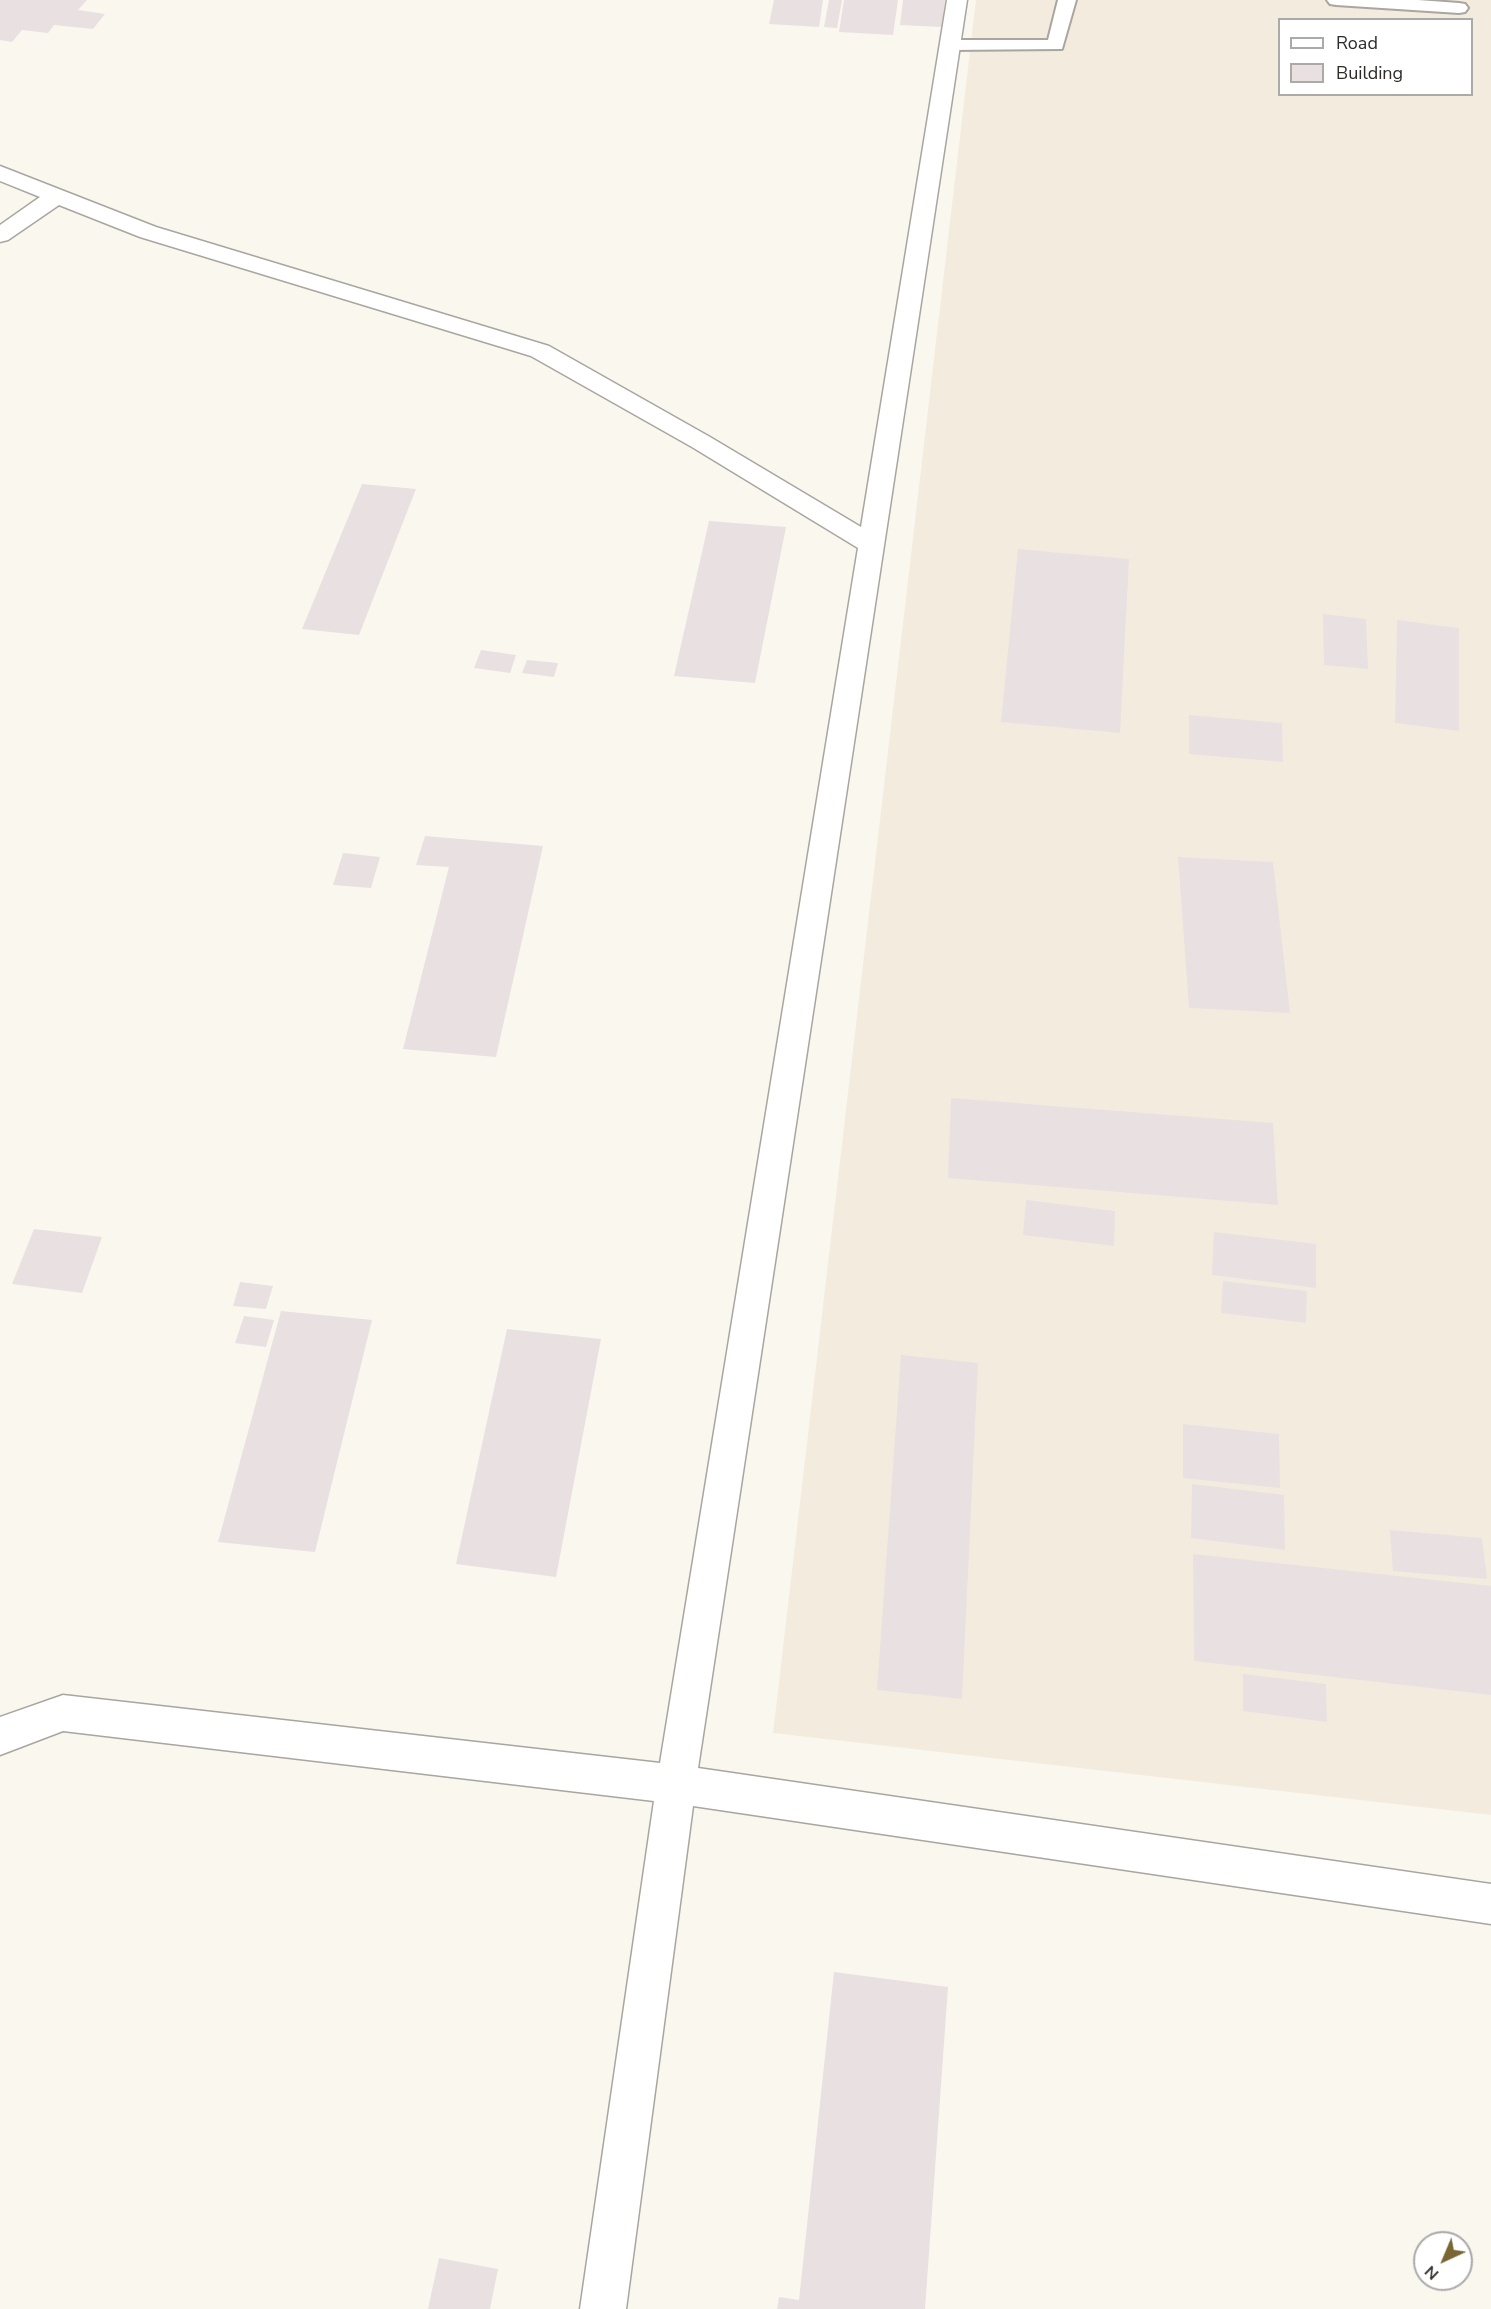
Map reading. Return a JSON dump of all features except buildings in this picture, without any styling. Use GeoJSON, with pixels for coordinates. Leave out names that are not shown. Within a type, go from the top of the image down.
{"type":"FeatureCollection","features":[{"type":"Feature","properties":{"kind":"street"},"geometry":{"type":"LineString","coordinates":[[603,2309],[676,1784],[957,0]]}},
{"type":"Feature","properties":{"kind":"street"},"geometry":{"type":"LineString","coordinates":[[0,173],[148,232],[540,351],[700,442],[872,545]]}},
{"type":"Feature","properties":{"kind":"street"},"geometry":{"type":"LineString","coordinates":[[0,235],[57,196]]}},
{"type":"Feature","properties":{"kind":"street"},"geometry":{"type":"LineString","coordinates":[[0,1736],[63,1713],[676,1784],[1491,1904]]}},
{"type":"Feature","properties":{"kind":"lane"},"geometry":{"type":"LineString","coordinates":[[951,45],[1056,45],[1067,0]]}},
{"type":"Feature","properties":{"kind":"lane"},"geometry":{"type":"LineString","coordinates":[[1336,0],[1459,8]]}},
{"type":"Feature","properties":{"kind":"shaded area"},"geometry":{"type":"Polygon","coordinates":[[[976,0],[1491,0],[1491,1815],[773,1733],[976,0]]]}}]}
